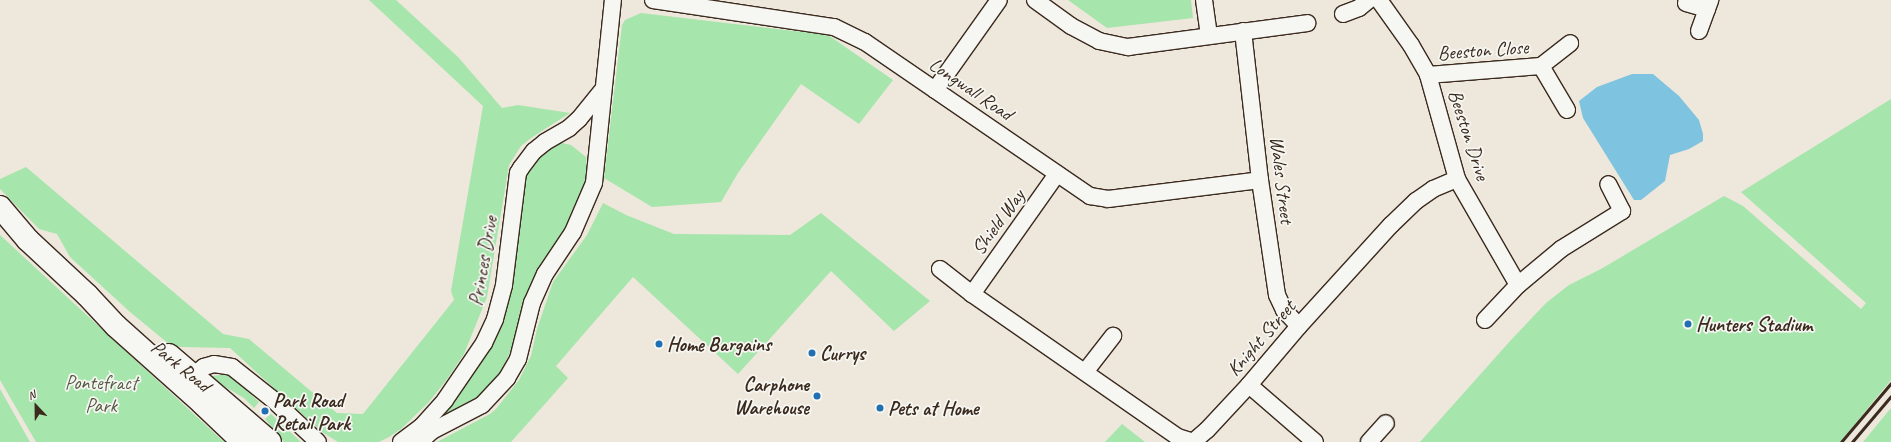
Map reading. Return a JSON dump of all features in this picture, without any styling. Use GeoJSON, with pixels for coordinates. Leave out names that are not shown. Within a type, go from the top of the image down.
{"type":"FeatureCollection","features":[{"type":"Feature","properties":{"kind":"main road","name":"Park Road"},"geometry":{"type":"LineString","coordinates":[[0,207],[28,240]]}},
{"type":"Feature","properties":{"kind":"main road","name":"Park Road"},"geometry":{"type":"LineString","coordinates":[[0,219],[28,240],[87,295],[116,326],[243,442]]}},
{"type":"Feature","properties":{"kind":"main road","name":"Park Road"},"geometry":{"type":"LineString","coordinates":[[87,295],[194,369],[270,442]]}},
{"type":"Feature","properties":{"kind":"main road"},"geometry":{"type":"LineString","coordinates":[[194,369],[198,394],[202,403]]}},
{"type":"Feature","properties":{"kind":"street"},"geometry":{"type":"LineString","coordinates":[[420,442],[432,431],[482,405],[507,378],[518,358],[532,303],[545,274],[573,232],[594,183],[602,91],[613,0]]}},
{"type":"Feature","properties":{"kind":"street","name":"Longwall Road"},"geometry":{"type":"LineString","coordinates":[[653,0],[834,27],[865,42],[1090,196],[1108,199],[1260,180]]}},
{"type":"Feature","properties":{"kind":"street"},"geometry":{"type":"LineString","coordinates":[[935,90],[999,0]]}},
{"type":"Feature","properties":{"kind":"street"},"geometry":{"type":"LineString","coordinates":[[1035,0],[1070,26],[1099,41],[1128,47],[1307,23]]}},
{"type":"Feature","properties":{"kind":"street"},"geometry":{"type":"LineString","coordinates":[[1204,0],[1209,35]]}},
{"type":"Feature","properties":{"kind":"street"},"geometry":{"type":"LineString","coordinates":[[1343,14],[1359,8],[1368,0]]}},
{"type":"Feature","properties":{"kind":"street","name":"Beeston Drive"},"geometry":{"type":"LineString","coordinates":[[1379,0],[1411,45],[1428,75],[1457,179],[1518,284]]}},
{"type":"Feature","properties":{"kind":"street"},"geometry":{"type":"LineString","coordinates":[[1686,3],[1708,4],[1699,31]]}},
{"type":"Feature","properties":{"kind":"street","name":"Wales Street"},"geometry":{"type":"LineString","coordinates":[[1243,31],[1260,180],[1276,296],[1284,310],[1299,326]]}},
{"type":"Feature","properties":{"kind":"street","name":"Beeston Close"},"geometry":{"type":"LineString","coordinates":[[1428,75],[1541,66],[1570,44]]}},
{"type":"Feature","properties":{"kind":"street","name":"Beeston Close"},"geometry":{"type":"LineString","coordinates":[[1541,66],[1567,110]]}},
{"type":"Feature","properties":{"kind":"street","name":"Princes Drive"},"geometry":{"type":"LineString","coordinates":[[401,442],[421,427],[445,400],[484,343],[495,319],[504,285],[518,173],[534,151],[580,119],[602,91]]}},
{"type":"Feature","properties":{"kind":"street","name":"Shield Way"},"geometry":{"type":"LineString","coordinates":[[972,294],[1057,174]]}},
{"type":"Feature","properties":{"kind":"street","name":"Knight Street"},"geometry":{"type":"LineString","coordinates":[[940,269],[972,294],[1178,437],[1193,442],[1207,430],[1249,385],[1299,326],[1391,225],[1416,201],[1433,189],[1457,179]]}},
{"type":"Feature","properties":{"kind":"street"},"geometry":{"type":"LineString","coordinates":[[1484,320],[1518,284],[1561,249],[1627,209],[1608,184]]}},
{"type":"Feature","properties":{"kind":"street"},"geometry":{"type":"LineString","coordinates":[[1085,372],[1113,336]]}},
{"type":"Feature","properties":{"kind":"street"},"geometry":{"type":"LineString","coordinates":[[194,369],[214,364],[232,367],[271,398],[318,442]]}},
{"type":"Feature","properties":{"kind":"street"},"geometry":{"type":"LineString","coordinates":[[1249,385],[1315,442]]}},
{"type":"Feature","properties":{"kind":"street"},"geometry":{"type":"LineString","coordinates":[[1369,442],[1386,423]]}},
{"type":"Feature","properties":{"kind":"green space"},"geometry":{"type":"Polygon","coordinates":[[[369,0],[396,0],[458,57],[502,108],[518,105],[570,113],[521,146],[509,165],[487,297],[464,354],[445,382],[428,403],[401,429],[389,437],[379,442],[338,442],[322,432],[230,348],[181,347],[169,344],[130,312],[70,257],[57,234],[39,229],[0,189],[0,179],[26,167],[223,334],[249,339],[337,413],[363,414],[454,300],[451,291],[483,106],[369,0]]]}},
{"type":"Feature","properties":{"kind":"green space"},"geometry":{"type":"Polygon","coordinates":[[[1068,0],[1191,0],[1193,18],[1107,28],[1068,0]]]}},
{"type":"Feature","properties":{"kind":"green space"},"geometry":{"type":"Polygon","coordinates":[[[641,13],[828,35],[893,80],[859,124],[801,84],[738,173],[721,202],[652,207],[604,178],[622,25],[625,20],[641,13]]]}},
{"type":"Feature","properties":{"kind":"green space","name":"Hunters Stadium"},"geometry":{"type":"Polygon","coordinates":[[[1891,99],[1891,380],[1840,442],[1420,442],[1546,303],[1569,285],[1601,269],[1724,196],[1743,206],[1861,309],[1866,303],[1741,192],[1891,99]]]}},
{"type":"Feature","properties":{"kind":"green space"},"geometry":{"type":"Polygon","coordinates":[[[558,142],[571,145],[586,157],[588,178],[572,220],[546,267],[540,267],[529,288],[523,304],[517,337],[497,380],[479,398],[442,416],[455,401],[490,348],[505,310],[520,224],[525,173],[535,158],[558,142]]]}},
{"type":"Feature","properties":{"kind":"green space"},"geometry":{"type":"Polygon","coordinates":[[[603,203],[626,215],[674,234],[790,235],[821,213],[930,301],[894,331],[831,271],[738,374],[633,277],[556,366],[568,378],[511,442],[437,442],[490,414],[496,409],[519,380],[531,356],[537,329],[553,282],[587,235],[603,203]]]}},
{"type":"Feature","properties":{"kind":"green space","name":"Pontefract Park"},"geometry":{"type":"Polygon","coordinates":[[[0,235],[224,442],[36,442],[0,380],[0,235]]]}},
{"type":"Feature","properties":{"kind":"green space"},"geometry":{"type":"Polygon","coordinates":[[[227,375],[234,379],[259,402],[254,408],[244,398],[212,379],[213,376],[227,375]]]}},
{"type":"Feature","properties":{"kind":"green space","name":"Pontefract Park"},"geometry":{"type":"Polygon","coordinates":[[[0,389],[30,442],[0,442],[0,389]]]}},
{"type":"Feature","properties":{"kind":"green space"},"geometry":{"type":"Polygon","coordinates":[[[1891,408],[1891,442],[1863,442],[1891,408]]]}},
{"type":"Feature","properties":{"kind":"green space"},"geometry":{"type":"Polygon","coordinates":[[[271,414],[301,442],[284,442],[265,419],[271,414]]]}},
{"type":"Feature","properties":{"kind":"green space"},"geometry":{"type":"Polygon","coordinates":[[[1122,424],[1145,442],[1105,442],[1122,424]]]}},
{"type":"Feature","properties":{"kind":"water"},"geometry":{"type":"Polygon","coordinates":[[[1632,74],[1653,74],[1679,96],[1699,120],[1703,134],[1703,141],[1689,149],[1670,155],[1665,181],[1641,200],[1634,200],[1583,118],[1579,101],[1597,87],[1632,74]]]}},
{"type":"Feature","properties":{"kind":"railway"},"geometry":{"type":"LineString","coordinates":[[1841,442],[1891,383]]}},
{"type":"Feature","properties":{"kind":"railway"},"geometry":{"type":"LineString","coordinates":[[1852,442],[1891,396]]}},
{"type":"Feature","properties":{"kind":"place","name":"Hunters Stadium"},"geometry":{"type":"Point","coordinates":[1688,324]}},
{"type":"Feature","properties":{"kind":"place","name":"Home Bargains"},"geometry":{"type":"Point","coordinates":[659,344]}},
{"type":"Feature","properties":{"kind":"place","name":"Currys"},"geometry":{"type":"Point","coordinates":[812,353]}},
{"type":"Feature","properties":{"kind":"place","name":"Carphone Warehouse"},"geometry":{"type":"Point","coordinates":[817,396]}},
{"type":"Feature","properties":{"kind":"place","name":"Pets at Home"},"geometry":{"type":"Point","coordinates":[880,408]}},
{"type":"Feature","properties":{"kind":"place","name":"Park Road Retail Park"},"geometry":{"type":"Point","coordinates":[265,411]}}]}
